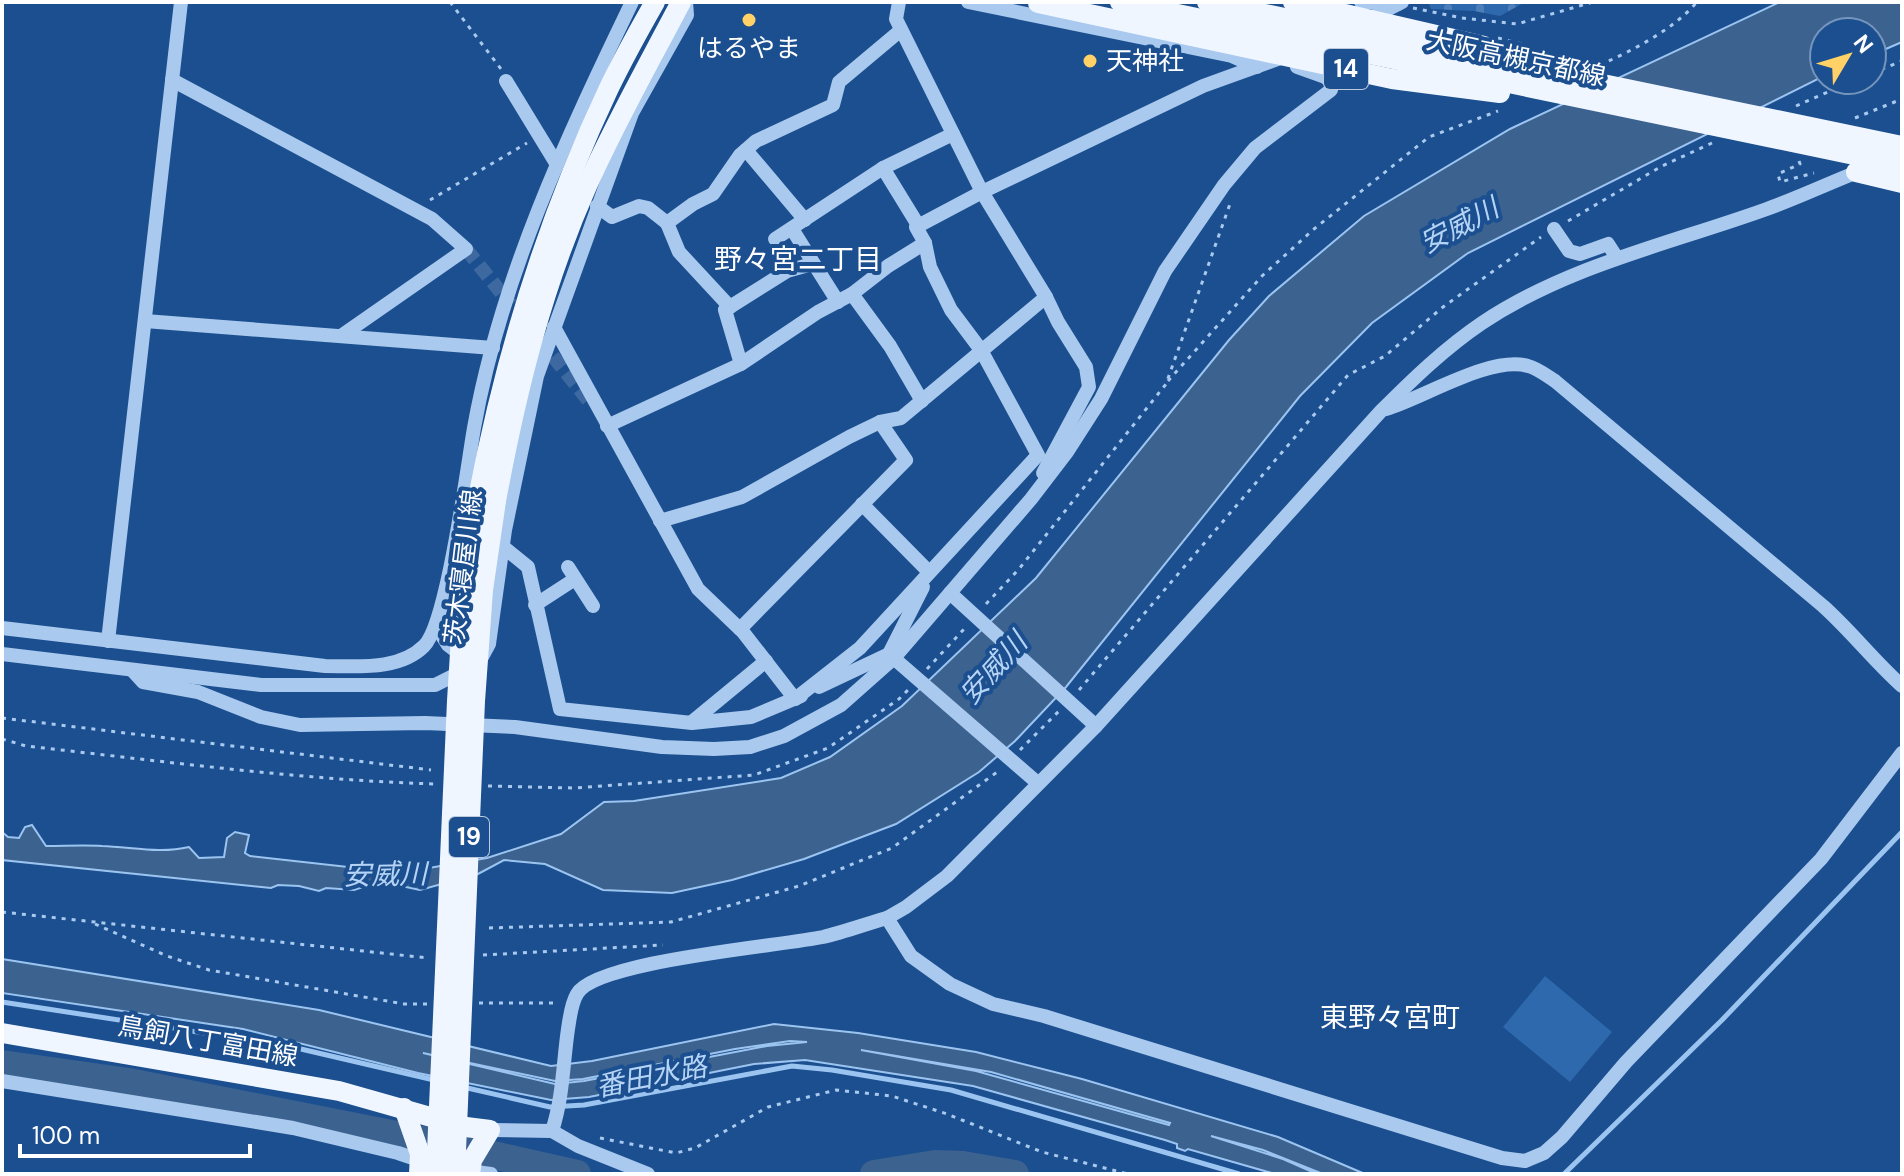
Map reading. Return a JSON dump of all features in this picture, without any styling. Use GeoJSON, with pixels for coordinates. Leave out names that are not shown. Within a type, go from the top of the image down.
{"type":"FeatureCollection","features":[{"type":"Feature","properties":{"kind":"main road","name":"茨木寝屋川線"},"geometry":{"type":"LineString","coordinates":[[467,1170],[475,701],[496,404],[538,260],[570,176],[604,99],[655,2]]}},
{"type":"Feature","properties":{"kind":"main road","name":"茨木寝屋川線"},"geometry":{"type":"LineString","coordinates":[[424,1166],[464,589],[487,499],[555,269],[586,188],[622,112],[684,2]]}},
{"type":"Feature","properties":{"kind":"main road","name":"大阪高槻京都線"},"geometry":{"type":"LineString","coordinates":[[1120,2],[1902,165]]}},
{"type":"Feature","properties":{"kind":"main road","name":"大阪高槻京都線"},"geometry":{"type":"LineString","coordinates":[[1207,2],[1902,146]]}},
{"type":"Feature","properties":{"kind":"main road","name":"14"},"geometry":{"type":"LineString","coordinates":[[1293,2],[1380,20],[1531,58],[1582,80]]}},
{"type":"Feature","properties":{"kind":"main road","name":"14"},"geometry":{"type":"LineString","coordinates":[[1034,3],[1392,79],[1658,114]]}},
{"type":"Feature","properties":{"kind":"main road"},"geometry":{"type":"LineString","coordinates":[[1856,172],[1902,183]]}},
{"type":"Feature","properties":{"kind":"main road","name":"鳥飼八丁富田線"},"geometry":{"type":"LineString","coordinates":[[2,1033],[324,1088],[405,1113],[488,1133]]}},
{"type":"Feature","properties":{"kind":"main road"},"geometry":{"type":"LineString","coordinates":[[405,1113],[424,1166]]}},
{"type":"Feature","properties":{"kind":"main road"},"geometry":{"type":"LineString","coordinates":[[467,1170],[488,1133]]}},
{"type":"Feature","properties":{"kind":"street"},"geometry":{"type":"LineString","coordinates":[[108,641],[181,2]]}},
{"type":"Feature","properties":{"kind":"street"},"geometry":{"type":"LineString","coordinates":[[2,628],[325,666],[370,667],[403,660],[425,646],[436,626],[445,591],[478,407],[503,309],[556,163],[632,2]]}},
{"type":"Feature","properties":{"kind":"street"},"geometry":{"type":"LineString","coordinates":[[2,654],[261,685],[435,685],[481,660],[489,644],[502,546],[537,376],[632,113],[687,15],[684,2]]}},
{"type":"Feature","properties":{"kind":"street"},"geometry":{"type":"LineString","coordinates":[[899,2],[896,19],[982,192],[1086,367],[1089,387],[1064,429],[1031,499]]}},
{"type":"Feature","properties":{"kind":"street"},"geometry":{"type":"LineString","coordinates":[[968,2],[1232,56],[1257,67]]}},
{"type":"Feature","properties":{"kind":"street"},"geometry":{"type":"LineString","coordinates":[[1148,38],[1156,2]]}},
{"type":"Feature","properties":{"kind":"street"},"geometry":{"type":"LineString","coordinates":[[1361,2],[1400,3]]}},
{"type":"Feature","properties":{"kind":"street"},"geometry":{"type":"LineString","coordinates":[[918,225],[1203,86],[1278,60],[1400,3]]}},
{"type":"Feature","properties":{"kind":"street"},"geometry":{"type":"LineString","coordinates":[[667,223],[713,194],[740,155],[756,141],[833,105],[839,82],[901,30]]}},
{"type":"Feature","properties":{"kind":"street"},"geometry":{"type":"LineString","coordinates":[[133,671],[143,682],[198,692],[261,717],[300,725],[425,723],[515,727],[662,747],[714,749],[750,747],[816,721],[841,705],[893,658],[1031,499],[1067,452],[1101,399],[1165,271],[1224,185],[1255,148],[1331,90],[1332,82],[1325,77],[1278,60]]}},
{"type":"Feature","properties":{"kind":"street"},"geometry":{"type":"LineString","coordinates":[[172,80],[432,219],[466,249],[341,336]]}},
{"type":"Feature","properties":{"kind":"street"},"geometry":{"type":"LineString","coordinates":[[506,81],[556,163]]}},
{"type":"Feature","properties":{"kind":"street"},"geometry":{"type":"LineString","coordinates":[[775,239],[883,168],[953,134]]}},
{"type":"Feature","properties":{"kind":"street"},"geometry":{"type":"LineString","coordinates":[[746,150],[798,225],[812,264],[838,302]]}},
{"type":"Feature","properties":{"kind":"street"},"geometry":{"type":"LineString","coordinates":[[552,1131],[558,1113],[563,1062],[578,991],[621,972],[675,959],[824,937],[887,918],[906,907],[947,876],[1036,781],[1096,726],[1381,411],[1432,361],[1483,323],[1564,279],[1617,258],[1764,210],[1902,154]]}},
{"type":"Feature","properties":{"kind":"street"},"geometry":{"type":"LineString","coordinates":[[795,699],[860,648],[1038,455],[981,350],[951,310],[930,267],[925,243],[916,227],[918,225],[883,168]]}},
{"type":"Feature","properties":{"kind":"street"},"geometry":{"type":"LineString","coordinates":[[597,206],[612,217],[639,206],[648,208],[667,223],[679,252],[730,307]]}},
{"type":"Feature","properties":{"kind":"street"},"geometry":{"type":"LineString","coordinates":[[1554,229],[1569,251],[1580,254],[1608,244],[1617,258]]}},
{"type":"Feature","properties":{"kind":"street"},"geometry":{"type":"LineString","coordinates":[[607,426],[741,364],[818,312],[852,294],[925,243]]}},
{"type":"Feature","properties":{"kind":"street"},"geometry":{"type":"LineString","coordinates":[[741,364],[725,310],[787,271],[812,264]]}},
{"type":"Feature","properties":{"kind":"street"},"geometry":{"type":"LineString","coordinates":[[852,294],[890,346],[922,401]]}},
{"type":"Feature","properties":{"kind":"street"},"geometry":{"type":"LineString","coordinates":[[660,521],[742,497],[786,470],[880,422],[901,418],[1046,297]]}},
{"type":"Feature","properties":{"kind":"street"},"geometry":{"type":"LineString","coordinates":[[145,321],[493,348]]}},
{"type":"Feature","properties":{"kind":"street"},"geometry":{"type":"LineString","coordinates":[[554,327],[698,589],[740,629],[795,699]]}},
{"type":"Feature","properties":{"kind":"street"},"geometry":{"type":"LineString","coordinates":[[1381,411],[1413,401],[1456,379],[1493,365],[1527,365],[1555,381],[1823,606],[1902,686]]}},
{"type":"Feature","properties":{"kind":"street"},"geometry":{"type":"LineString","coordinates":[[740,629],[906,460],[880,422]]}},
{"type":"Feature","properties":{"kind":"street"},"geometry":{"type":"LineString","coordinates":[[862,504],[931,571]]}},
{"type":"Feature","properties":{"kind":"street"},"geometry":{"type":"LineString","coordinates":[[502,546],[528,567],[560,709],[692,723],[751,717],[893,658],[931,571]]}},
{"type":"Feature","properties":{"kind":"street"},"geometry":{"type":"LineString","coordinates":[[535,605],[571,573],[593,606]]}},
{"type":"Feature","properties":{"kind":"street"},"geometry":{"type":"LineString","coordinates":[[950,593],[1096,726]]}},
{"type":"Feature","properties":{"kind":"street"},"geometry":{"type":"LineString","coordinates":[[436,626],[448,645],[469,661],[481,660]]}},
{"type":"Feature","properties":{"kind":"street"},"geometry":{"type":"LineString","coordinates":[[88,664],[90,639]]}},
{"type":"Feature","properties":{"kind":"street"},"geometry":{"type":"LineString","coordinates":[[893,658],[1036,781]]}},
{"type":"Feature","properties":{"kind":"street"},"geometry":{"type":"LineString","coordinates":[[692,723],[766,661]]}},
{"type":"Feature","properties":{"kind":"street"},"geometry":{"type":"LineString","coordinates":[[887,918],[911,956],[950,984],[993,1004],[1044,1016],[1502,1158],[1525,1161],[1544,1153],[1562,1137],[1637,1051],[1821,859],[1902,753]]}},
{"type":"Feature","properties":{"kind":"street"},"geometry":{"type":"LineString","coordinates":[[2,1081],[293,1128],[398,1153],[424,1166],[491,1174]]}},
{"type":"Feature","properties":{"kind":"street"},"geometry":{"type":"LineString","coordinates":[[488,1133],[552,1131],[578,1146],[648,1174]]}},
{"type":"Feature","properties":{"kind":"path"},"geometry":{"type":"LineString","coordinates":[[450,2],[509,79],[506,81]]}},
{"type":"Feature","properties":{"kind":"path"},"geometry":{"type":"LineString","coordinates":[[1400,3],[1462,18],[1517,24],[1593,2]]}},
{"type":"Feature","properties":{"kind":"path"},"geometry":{"type":"LineString","coordinates":[[1787,109],[1817,96]]}},
{"type":"Feature","properties":{"kind":"path"},"geometry":{"type":"LineString","coordinates":[[1848,121],[1902,99]]}},
{"type":"Feature","properties":{"kind":"path"},"geometry":{"type":"LineString","coordinates":[[413,211],[539,136]]}},
{"type":"Feature","properties":{"kind":"path"},"geometry":{"type":"LineString","coordinates":[[1166,384],[1262,276],[1314,229],[1429,137]]}},
{"type":"Feature","properties":{"kind":"path"},"geometry":{"type":"LineString","coordinates":[[1071,699],[1348,375],[1385,356],[1443,307],[1524,247],[1662,166],[1718,141]]}},
{"type":"Feature","properties":{"kind":"path"},"geometry":{"type":"LineString","coordinates":[[1798,157],[1800,164],[1778,174],[1780,182],[1820,171]]}},
{"type":"Feature","properties":{"kind":"path"},"geometry":{"type":"LineString","coordinates":[[1018,752],[1060,710]]}},
{"type":"Feature","properties":{"kind":"path"},"geometry":{"type":"LineString","coordinates":[[2,718],[431,770]]}},
{"type":"Feature","properties":{"kind":"path"},"geometry":{"type":"LineString","coordinates":[[489,928],[671,922],[799,886],[892,848],[1007,763]]}},
{"type":"Feature","properties":{"kind":"path"},"geometry":{"type":"LineString","coordinates":[[2,912],[425,958],[439,957]]}},
{"type":"Feature","properties":{"kind":"path"},"geometry":{"type":"LineString","coordinates":[[92,923],[167,956],[209,970],[404,1004],[435,1004]]}},
{"type":"Feature","properties":{"kind":"path"},"geometry":{"type":"LineString","coordinates":[[481,955],[663,946]]}},
{"type":"Feature","properties":{"kind":"path"},"geometry":{"type":"LineString","coordinates":[[466,1003],[554,1003]]}},
{"type":"Feature","properties":{"kind":"path"},"geometry":{"type":"LineString","coordinates":[[601,1138],[676,1153],[695,1148],[768,1107],[836,1090],[892,1096],[1042,1152],[1128,1174]]}},
{"type":"Feature","properties":{"kind":"green space"},"geometry":{"type":"Polygon","coordinates":[[[1525,2],[1500,16],[1431,9],[1429,4],[1525,2]]]}},
{"type":"Feature","properties":{"kind":"green space"},"geometry":{"type":"Polygon","coordinates":[[[1545,976],[1612,1032],[1570,1082],[1503,1027],[1545,976]]]}},
{"type":"Feature","properties":{"kind":"water","name":"安威川"},"geometry":{"type":"Polygon","coordinates":[[[1780,2],[1902,2],[1902,42],[1888,48],[1888,16],[1808,16],[1808,84],[1468,253],[1372,323],[1300,396],[1066,687],[1015,741],[979,772],[896,824],[804,859],[672,893],[603,890],[545,864],[504,860],[478,874],[420,890],[363,887],[319,891],[299,886],[278,885],[271,888],[2,860],[2,832],[8,837],[19,838],[25,827],[32,825],[46,846],[157,850],[189,847],[199,858],[224,857],[227,838],[235,832],[249,835],[245,853],[250,856],[366,869],[423,869],[487,858],[561,834],[604,802],[634,801],[781,778],[830,757],[902,706],[1036,578],[1229,340],[1269,296],[1364,216],[1510,129],[1780,2]]]}},
{"type":"Feature","properties":{"kind":"water","name":"番田水路"},"geometry":{"type":"Polygon","coordinates":[[[2,959],[319,1010],[551,1066],[592,1061],[774,1024],[858,1033],[976,1052],[1082,1079],[1278,1137],[1365,1174],[1323,1174],[1263,1150],[1211,1136],[1283,1159],[1317,1174],[1275,1174],[1188,1149],[1185,1151],[1165,1140],[973,1086],[805,1060],[754,1064],[589,1097],[551,1100],[418,1073],[243,1029],[2,993],[2,959]],[[790,1041],[583,1079],[555,1081],[423,1053],[555,1084],[584,1081],[767,1046],[807,1042],[790,1041]],[[861,1050],[976,1071],[1170,1123],[991,1072],[861,1050]]]}},
{"type":"Feature","properties":{"kind":"waterway"},"geometry":{"type":"LineString","coordinates":[[1564,1174],[1722,1020],[1902,832]]}},
{"type":"Feature","properties":{"kind":"waterway"},"geometry":{"type":"LineString","coordinates":[[2,1002],[288,1046],[434,1080]]}},
{"type":"Feature","properties":{"kind":"waterway"},"geometry":{"type":"LineString","coordinates":[[2,1064],[129,1082],[577,1174]]}},
{"type":"Feature","properties":{"kind":"waterway","name":"番田水路"},"geometry":{"type":"LineString","coordinates":[[463,1087],[550,1107],[584,1105],[792,1066],[832,1070],[951,1090],[1239,1174]]}},
{"type":"Feature","properties":{"kind":"waterway"},"geometry":{"type":"LineString","coordinates":[[874,1174],[935,1164],[963,1165],[1015,1174]]}},
{"type":"Feature","properties":{"kind":"tunnel"},"geometry":{"type":"LineString","coordinates":[[466,249],[511,305]]}},
{"type":"Feature","properties":{"kind":"tunnel"},"geometry":{"type":"LineString","coordinates":[[540,340],[592,405]]}},
{"type":"Feature","properties":{"kind":"place","name":"はるやま"},"geometry":{"type":"Point","coordinates":[749,20]}},
{"type":"Feature","properties":{"kind":"place","name":"天神社"},"geometry":{"type":"Point","coordinates":[1090,61]}},
{"type":"Feature","properties":{"kind":"district","name":"野々宮二丁目"},"geometry":{"type":"Point","coordinates":[798,259]}},
{"type":"Feature","properties":{"kind":"district","name":"東野々宮町"},"geometry":{"type":"Point","coordinates":[1390,1017]}}]}
